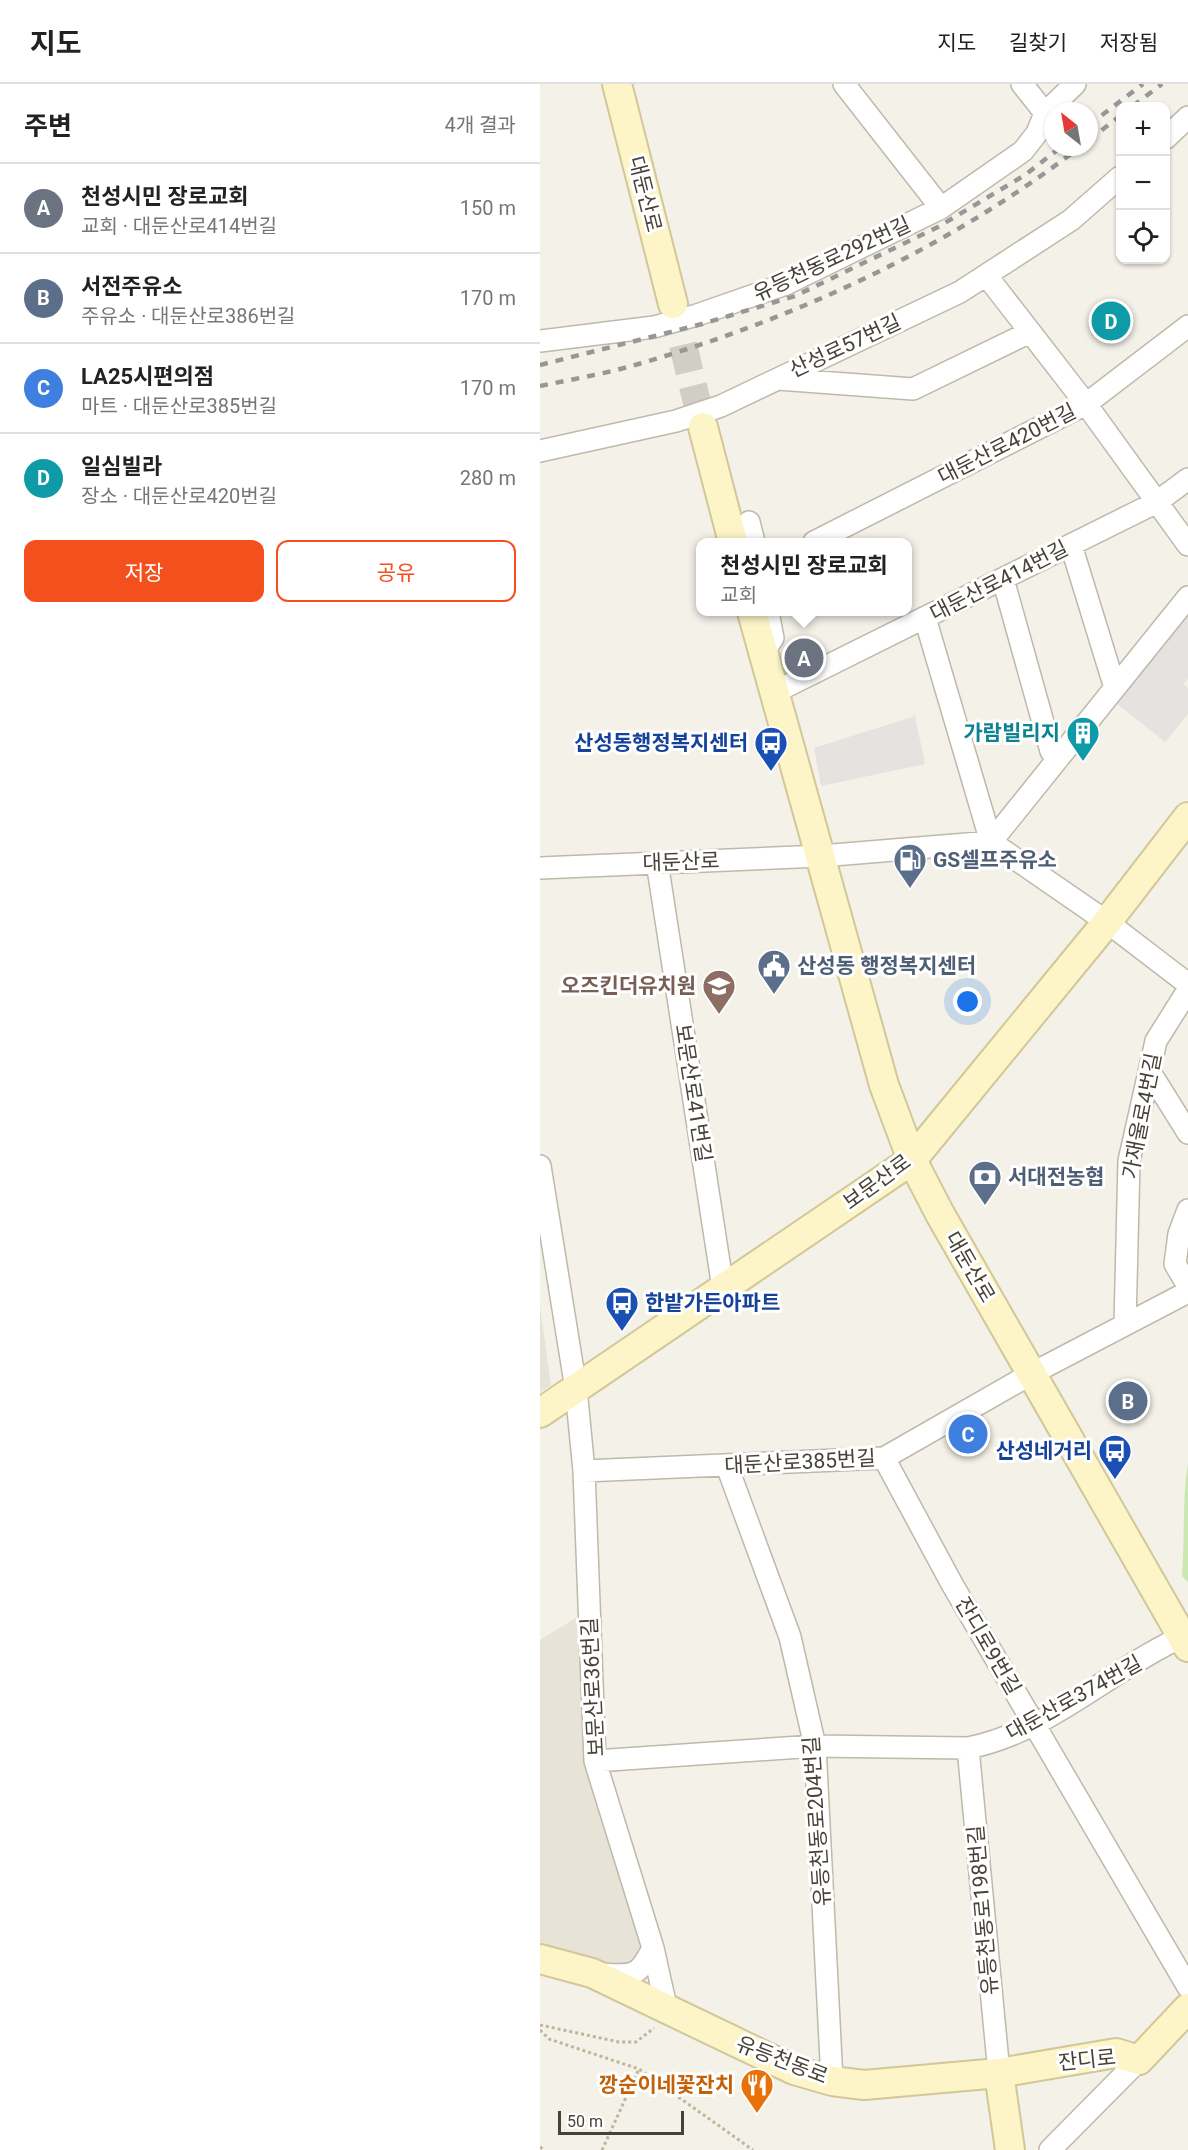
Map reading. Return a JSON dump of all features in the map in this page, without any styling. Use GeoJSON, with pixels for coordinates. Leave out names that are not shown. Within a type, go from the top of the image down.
{"type":"FeatureCollection","features":[{"type":"Feature","properties":{"kind":"main road","name":"대둔산로"},"geometry":{"type":"LineString","coordinates":[[617,84],[673,304]]}},
{"type":"Feature","properties":{"kind":"main road"},"geometry":{"type":"LineString","coordinates":[[703,427],[745,536]]}},
{"type":"Feature","properties":{"kind":"main road","name":"대둔산로"},"geometry":{"type":"LineString","coordinates":[[753,616],[763,654],[785,688],[821,856],[884,1085],[912,1160],[1031,1374],[1186,1639]]}},
{"type":"Feature","properties":{"kind":"main road","name":"보문산로"},"geometry":{"type":"LineString","coordinates":[[540,1413],[912,1160],[1107,922],[1188,817]]}},
{"type":"Feature","properties":{"kind":"main road","name":"유등천동로"},"geometry":{"type":"LineString","coordinates":[[540,1959],[592,1973],[794,2070],[832,2081],[864,2085],[999,2073]]}},
{"type":"Feature","properties":{"kind":"main road","name":"잔디로"},"geometry":{"type":"LineString","coordinates":[[999,2073],[1116,2053],[1139,2060],[1188,2008]]}},
{"type":"Feature","properties":{"kind":"main road"},"geometry":{"type":"LineString","coordinates":[[999,2073],[1010,2150]]}},
{"type":"Feature","properties":{"kind":"street"},"geometry":{"type":"LineString","coordinates":[[844,84],[941,208]]}},
{"type":"Feature","properties":{"kind":"street"},"geometry":{"type":"LineString","coordinates":[[1022,84],[1044,112]]}},
{"type":"Feature","properties":{"kind":"street","name":"유등천동로292번길"},"geometry":{"type":"LineString","coordinates":[[1056,102],[1075,84]]}},
{"type":"Feature","properties":{"kind":"street","name":"유등천동로292번길"},"geometry":{"type":"LineString","coordinates":[[540,341],[654,327],[698,315],[786,284],[941,208],[1023,151],[1037,133],[1044,116]]}},
{"type":"Feature","properties":{"kind":"street"},"geometry":{"type":"LineString","coordinates":[[1170,134],[1188,117]]}},
{"type":"Feature","properties":{"kind":"street","name":"산성로57번길"},"geometry":{"type":"LineString","coordinates":[[540,451],[676,421],[721,406],[960,292],[1071,220],[1116,181]]}},
{"type":"Feature","properties":{"kind":"street"},"geometry":{"type":"LineString","coordinates":[[986,275],[1086,404],[1149,506],[1188,545]]}},
{"type":"Feature","properties":{"kind":"street","name":"대둔산로420번길"},"geometry":{"type":"LineString","coordinates":[[824,538],[1086,404],[1188,326]]}},
{"type":"Feature","properties":{"kind":"street"},"geometry":{"type":"LineString","coordinates":[[777,379],[912,389],[1030,332]]}},
{"type":"Feature","properties":{"kind":"street","name":"대둔산로414번길"},"geometry":{"type":"LineString","coordinates":[[785,688],[1149,506],[1188,479]]}},
{"type":"Feature","properties":{"kind":"street"},"geometry":{"type":"LineString","coordinates":[[1071,544],[1115,688]]}},
{"type":"Feature","properties":{"kind":"street"},"geometry":{"type":"LineString","coordinates":[[1003,579],[1051,751],[1058,759]]}},
{"type":"Feature","properties":{"kind":"street"},"geometry":{"type":"LineString","coordinates":[[821,856],[991,842],[1188,597]]}},
{"type":"Feature","properties":{"kind":"street"},"geometry":{"type":"LineString","coordinates":[[763,654],[773,638],[769,616]]}},
{"type":"Feature","properties":{"kind":"street"},"geometry":{"type":"LineString","coordinates":[[925,618],[991,842],[1107,922],[1188,984]]}},
{"type":"Feature","properties":{"kind":"street","name":"대둔산로"},"geometry":{"type":"LineString","coordinates":[[540,868],[821,856]]}},
{"type":"Feature","properties":{"kind":"street","name":"보문산로41번길"},"geometry":{"type":"LineString","coordinates":[[657,862],[723,1288]]}},
{"type":"Feature","properties":{"kind":"street","name":"가재울로4번길"},"geometry":{"type":"LineString","coordinates":[[1125,1324],[1129,1161],[1156,1041],[1188,990]]}},
{"type":"Feature","properties":{"kind":"street"},"geometry":{"type":"LineString","coordinates":[[1150,1071],[1188,1133]]}},
{"type":"Feature","properties":{"kind":"street","name":"보문산로36번길"},"geometry":{"type":"LineString","coordinates":[[540,1166],[576,1389],[584,1471],[595,1761],[653,1948],[667,2011]]}},
{"type":"Feature","properties":{"kind":"street"},"geometry":{"type":"LineString","coordinates":[[1188,1210],[1179,1234],[1175,1264],[1188,1286]]}},
{"type":"Feature","properties":{"kind":"street","name":"대둔산로385번길"},"geometry":{"type":"LineString","coordinates":[[584,1471],[727,1467],[884,1458],[1031,1374],[1188,1292]]}},
{"type":"Feature","properties":{"kind":"street","name":"잔디로9번길"},"geometry":{"type":"LineString","coordinates":[[884,1458],[952,1584],[1188,1987]]}},
{"type":"Feature","properties":{"kind":"street","name":"유등천동로204번길"},"geometry":{"type":"LineString","coordinates":[[727,1467],[790,1637],[815,1746],[832,2081]]}},
{"type":"Feature","properties":{"kind":"street","name":"대둔산로374번길"},"geometry":{"type":"LineString","coordinates":[[595,1761],[815,1746],[968,1748],[993,1743],[1034,1724],[1186,1639]]}},
{"type":"Feature","properties":{"kind":"street","name":"유등천동로198번길"},"geometry":{"type":"LineString","coordinates":[[968,1748],[999,2073]]}},
{"type":"Feature","properties":{"kind":"street"},"geometry":{"type":"LineString","coordinates":[[592,1973],[630,1976],[642,1969],[653,1948]]}},
{"type":"Feature","properties":{"kind":"street"},"geometry":{"type":"LineString","coordinates":[[1050,2150],[1139,2060]]}},
{"type":"Feature","properties":{"kind":"path"},"geometry":{"type":"LineString","coordinates":[[540,2025],[619,2042],[636,2042],[651,2032],[667,2011]]}},
{"type":"Feature","properties":{"kind":"path"},"geometry":{"type":"LineString","coordinates":[[540,2030],[549,2039],[639,2069],[753,2150]]}},
{"type":"Feature","properties":{"kind":"path"},"geometry":{"type":"LineString","coordinates":[[602,2150],[639,2069]]}},
{"type":"Feature","properties":{"kind":"path"},"geometry":{"type":"LineString","coordinates":[[540,2147],[544,2150]]}},
{"type":"Feature","properties":{"kind":"shaded area"},"geometry":{"type":"Polygon","coordinates":[[[1188,613],[1188,679],[1183,684],[1188,688],[1188,714],[1165,742],[1116,703],[1188,613]]]}},
{"type":"Feature","properties":{"kind":"shaded area"},"geometry":{"type":"Polygon","coordinates":[[[915,716],[925,764],[821,786],[814,748],[915,716]]]}},
{"type":"Feature","properties":{"kind":"shaded area"},"geometry":{"type":"Polygon","coordinates":[[[540,1307],[551,1385],[540,1392],[540,1307]]]}},
{"type":"Feature","properties":{"kind":"shaded area"},"geometry":{"type":"Polygon","coordinates":[[[589,1610],[595,1761],[653,1948],[642,1969],[540,1959],[540,1640],[589,1610]]]}},
{"type":"Feature","properties":{"kind":"green space"},"geometry":{"type":"Polygon","coordinates":[[[1188,1463],[1188,1582],[1182,1576],[1188,1463]]]}},
{"type":"Feature","properties":{"kind":"tunnel"},"geometry":{"type":"LineString","coordinates":[[673,304],[703,427]]}},
{"type":"Feature","properties":{"kind":"railway"},"geometry":{"type":"LineString","coordinates":[[1098,118],[1143,84]]}},
{"type":"Feature","properties":{"kind":"railway"},"geometry":{"type":"LineString","coordinates":[[1138,102],[1162,84]]}},
{"type":"Feature","properties":{"kind":"railway"},"geometry":{"type":"LineString","coordinates":[[1098,133],[1116,119]]}},
{"type":"Feature","properties":{"kind":"railway"},"geometry":{"type":"LineString","coordinates":[[540,365],[702,324],[795,296],[938,227],[1025,175],[1049,156]]}},
{"type":"Feature","properties":{"kind":"railway"},"geometry":{"type":"LineString","coordinates":[[540,386],[604,373],[701,345],[815,301],[926,247],[979,216],[1068,156]]}},
{"type":"Feature","properties":{"kind":"place","name":"일심빌라"},"geometry":{"type":"Point","coordinates":[1111,321]}},
{"type":"Feature","properties":{"kind":"place","name":"천성시민 장로교회"},"geometry":{"type":"Point","coordinates":[804,658]}},
{"type":"Feature","properties":{"kind":"place","name":"가람빌리지"},"geometry":{"type":"Point","coordinates":[1083,762]}},
{"type":"Feature","properties":{"kind":"place","name":"산성동행정복지센터"},"geometry":{"type":"Point","coordinates":[771,772]}},
{"type":"Feature","properties":{"kind":"place","name":"GS셀프주유소"},"geometry":{"type":"Point","coordinates":[910,889]}},
{"type":"Feature","properties":{"kind":"place","name":"산성동 행정복지센터"},"geometry":{"type":"Point","coordinates":[774,995]}},
{"type":"Feature","properties":{"kind":"place","name":"오즈킨더유치원"},"geometry":{"type":"Point","coordinates":[719,1015]}},
{"type":"Feature","properties":{"kind":"place","name":"서대전농협"},"geometry":{"type":"Point","coordinates":[985,1206]}},
{"type":"Feature","properties":{"kind":"place","name":"한밭가든아파트"},"geometry":{"type":"Point","coordinates":[622,1332]}},
{"type":"Feature","properties":{"kind":"place","name":"서전주유소"},"geometry":{"type":"Point","coordinates":[1128,1401]}},
{"type":"Feature","properties":{"kind":"place","name":"LA25시편의점"},"geometry":{"type":"Point","coordinates":[968,1434]}},
{"type":"Feature","properties":{"kind":"place","name":"산성네거리"},"geometry":{"type":"Point","coordinates":[1115,1480]}},
{"type":"Feature","properties":{"kind":"place","name":"깡순이네꽃잔치"},"geometry":{"type":"Point","coordinates":[757,2114]}}]}
